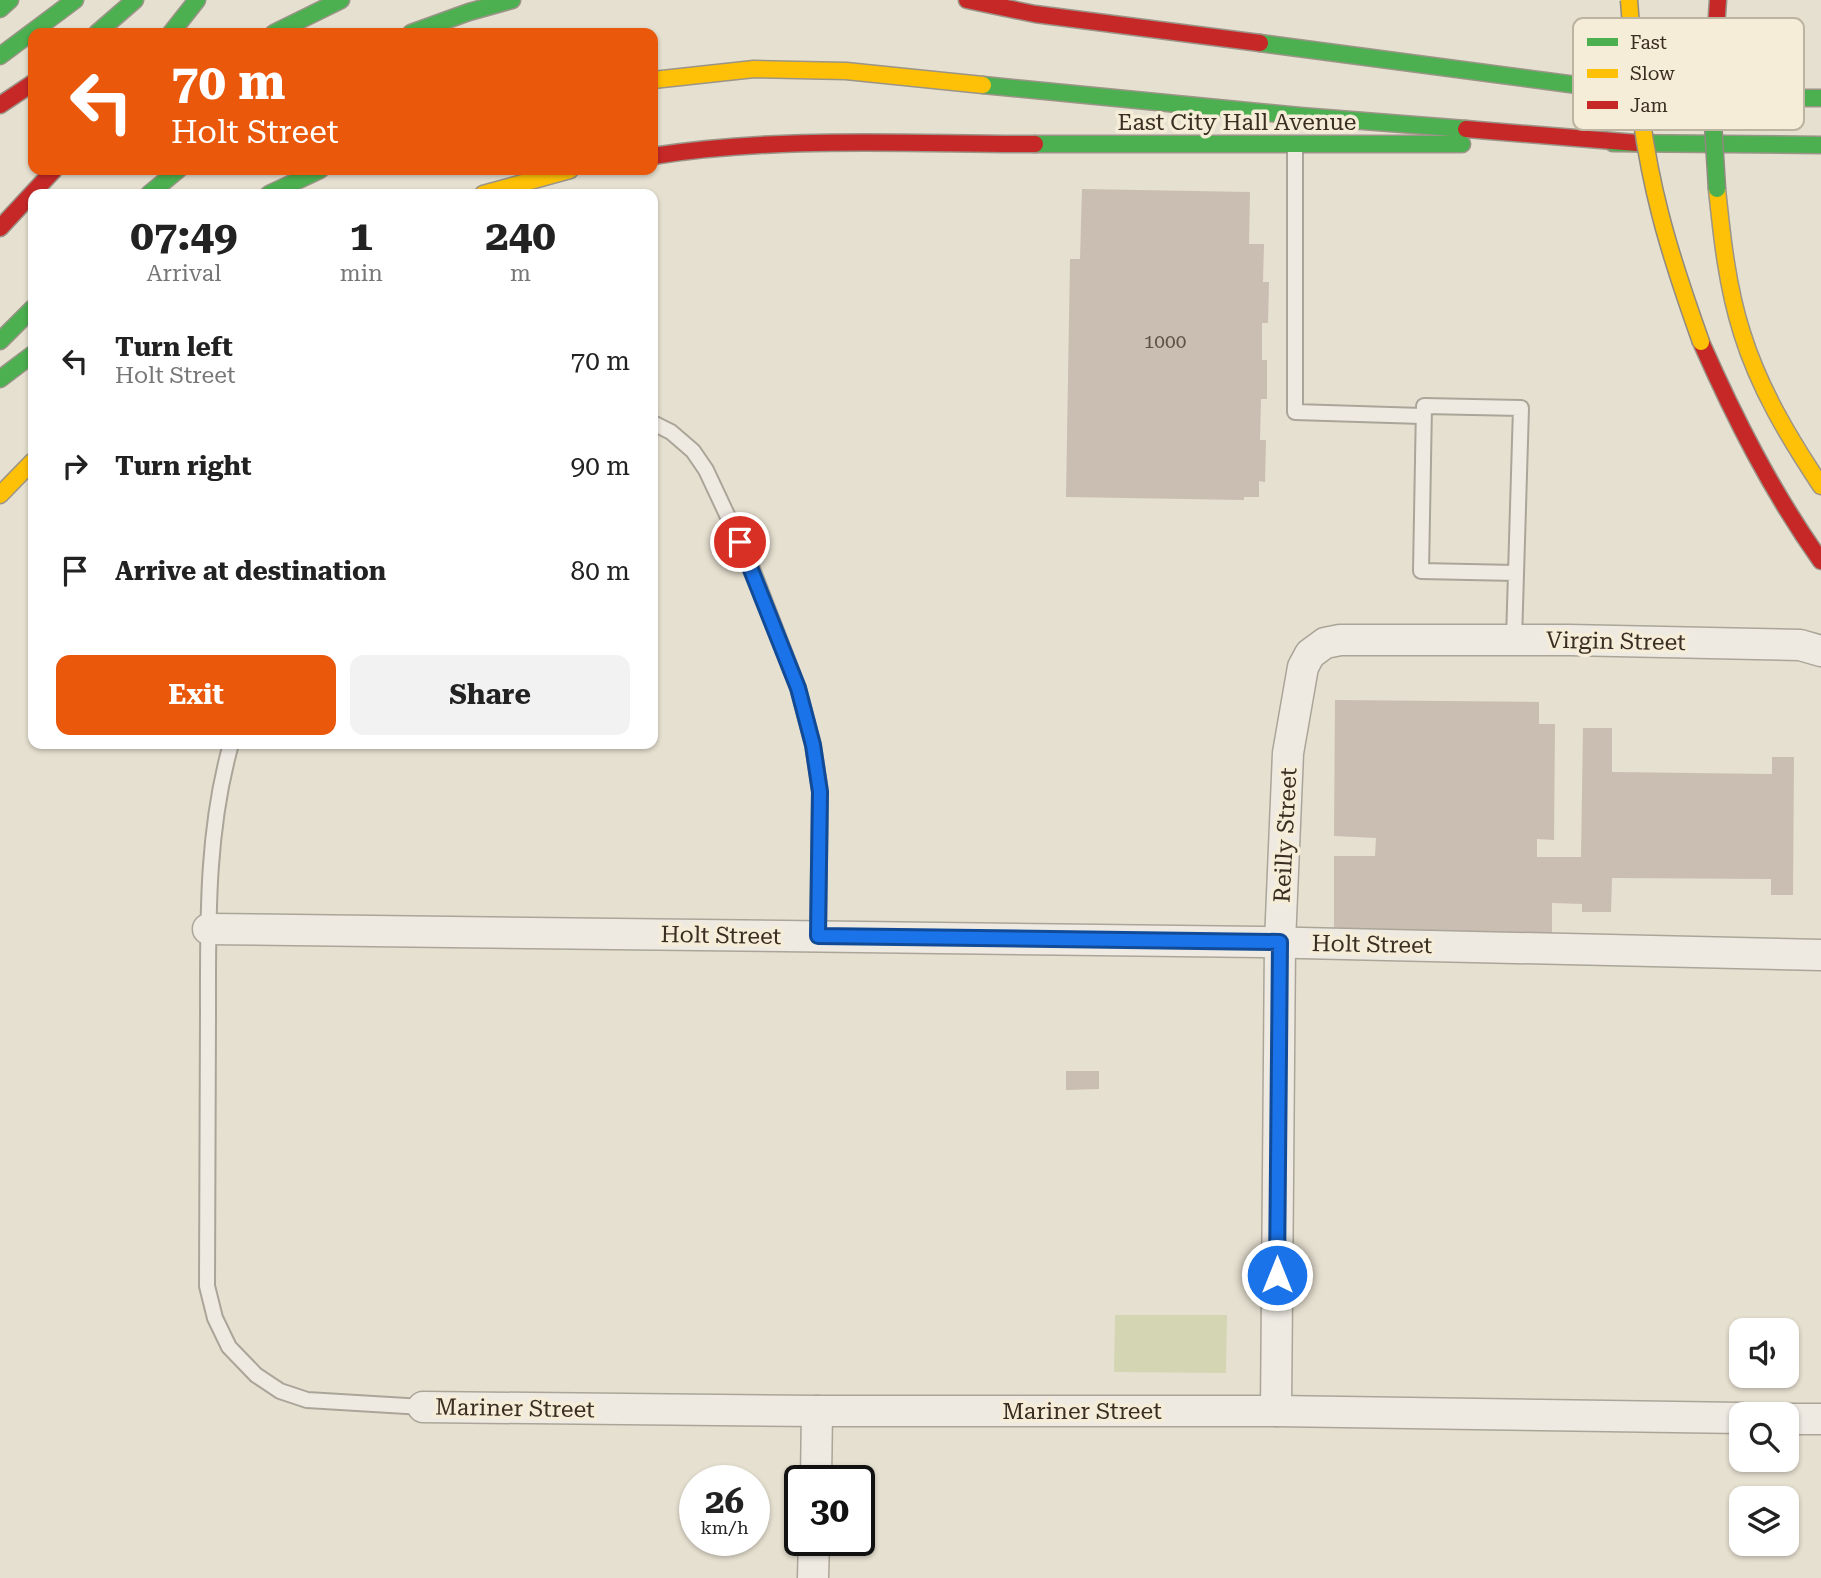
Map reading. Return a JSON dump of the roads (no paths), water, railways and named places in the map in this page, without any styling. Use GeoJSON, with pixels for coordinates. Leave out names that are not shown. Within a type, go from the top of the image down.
{"type":"FeatureCollection","features":[{"type":"Feature","properties":{"kind":"main road"},"geometry":{"type":"LineString","coordinates":[[0,9],[10,0]]}},
{"type":"Feature","properties":{"kind":"main road"},"geometry":{"type":"LineString","coordinates":[[38,28],[75,0]]}},
{"type":"Feature","properties":{"kind":"main road"},"geometry":{"type":"LineString","coordinates":[[103,28],[135,0]]}},
{"type":"Feature","properties":{"kind":"main road"},"geometry":{"type":"LineString","coordinates":[[175,28],[197,0]]}},
{"type":"Feature","properties":{"kind":"main road"},"geometry":{"type":"LineString","coordinates":[[285,28],[341,0]]}},
{"type":"Feature","properties":{"kind":"main road"},"geometry":{"type":"LineString","coordinates":[[425,28],[512,0]]}},
{"type":"Feature","properties":{"kind":"main road"},"geometry":{"type":"LineString","coordinates":[[967,0],[1035,14],[1573,85]]}},
{"type":"Feature","properties":{"kind":"main road"},"geometry":{"type":"LineString","coordinates":[[1629,0],[1630,18]]}},
{"type":"Feature","properties":{"kind":"main road"},"geometry":{"type":"LineString","coordinates":[[1716,18],[1718,0]]}},
{"type":"Feature","properties":{"kind":"main road"},"geometry":{"type":"LineString","coordinates":[[0,57],[28,36]]}},
{"type":"Feature","properties":{"kind":"main road"},"geometry":{"type":"LineString","coordinates":[[658,79],[754,69],[846,71],[1300,116],[1637,143]]}},
{"type":"Feature","properties":{"kind":"main road"},"geometry":{"type":"LineString","coordinates":[[0,105],[28,86]]}},
{"type":"Feature","properties":{"kind":"main road"},"geometry":{"type":"LineString","coordinates":[[1645,130],[1655,193],[1670,250],[1701,342],[1748,444],[1778,498],[1821,562]]}},
{"type":"Feature","properties":{"kind":"main road"},"geometry":{"type":"LineString","coordinates":[[1713,130],[1717,189],[1729,271],[1748,351],[1780,421],[1821,486]]}},
{"type":"Feature","properties":{"kind":"main road","name":"East City Hall Avenue"},"geometry":{"type":"LineString","coordinates":[[658,155],[792,144],[1821,145]]}},
{"type":"Feature","properties":{"kind":"main road"},"geometry":{"type":"LineString","coordinates":[[11,190],[37,175]]}},
{"type":"Feature","properties":{"kind":"main road"},"geometry":{"type":"LineString","coordinates":[[36,189],[49,175]]}},
{"type":"Feature","properties":{"kind":"main road"},"geometry":{"type":"LineString","coordinates":[[155,189],[172,175]]}},
{"type":"Feature","properties":{"kind":"main road"},"geometry":{"type":"LineString","coordinates":[[280,189],[309,175]]}},
{"type":"Feature","properties":{"kind":"main road"},"geometry":{"type":"LineString","coordinates":[[501,189],[552,175]]}},
{"type":"Feature","properties":{"kind":"main road"},"geometry":{"type":"LineString","coordinates":[[0,228],[28,198]]}},
{"type":"Feature","properties":{"kind":"main road"},"geometry":{"type":"LineString","coordinates":[[0,341],[28,313]]}},
{"type":"Feature","properties":{"kind":"main road"},"geometry":{"type":"LineString","coordinates":[[0,379],[28,358]]}},
{"type":"Feature","properties":{"kind":"main road"},"geometry":{"type":"LineString","coordinates":[[0,495],[28,466]]}},
{"type":"Feature","properties":{"kind":"street","name":"Reilly Street"},"geometry":{"type":"LineString","coordinates":[[1276,1411],[1280,942],[1288,753],[1303,667],[1310,654],[1325,643],[1340,640],[1501,640]]}},
{"type":"Feature","properties":{"kind":"street","name":"Virgin Street"},"geometry":{"type":"LineString","coordinates":[[1501,640],[1800,645],[1821,651]]}},
{"type":"Feature","properties":{"kind":"street","name":"Holt Street"},"geometry":{"type":"LineString","coordinates":[[208,929],[1280,942],[1821,955]]}},
{"type":"Feature","properties":{"kind":"street","name":"Mariner Street"},"geometry":{"type":"LineString","coordinates":[[423,1407],[817,1411],[1276,1411],[1729,1418]]}},
{"type":"Feature","properties":{"kind":"street"},"geometry":{"type":"LineString","coordinates":[[816,1465],[817,1411]]}},
{"type":"Feature","properties":{"kind":"street"},"geometry":{"type":"LineString","coordinates":[[1799,1419],[1821,1419]]}},
{"type":"Feature","properties":{"kind":"street"},"geometry":{"type":"LineString","coordinates":[[813,1578],[814,1556]]}},
{"type":"Feature","properties":{"kind":"lane"},"geometry":{"type":"LineString","coordinates":[[1035,14],[1068,4]]}},
{"type":"Feature","properties":{"kind":"lane"},"geometry":{"type":"LineString","coordinates":[[1294,145],[1295,411],[1422,416]]}},
{"type":"Feature","properties":{"kind":"lane"},"geometry":{"type":"LineString","coordinates":[[1501,640],[1516,573],[1521,408],[1424,406],[1421,570],[1516,573]]}},
{"type":"Feature","properties":{"kind":"lane"},"geometry":{"type":"LineString","coordinates":[[658,426],[693,451],[706,470],[751,566],[798,688],[813,745],[820,792],[818,936]]}},
{"type":"Feature","properties":{"kind":"lane"},"geometry":{"type":"LineString","coordinates":[[229,749],[223,770],[212,843],[208,929],[207,1286],[215,1318],[229,1347],[256,1375],[280,1391],[307,1400],[423,1407]]}}]}
